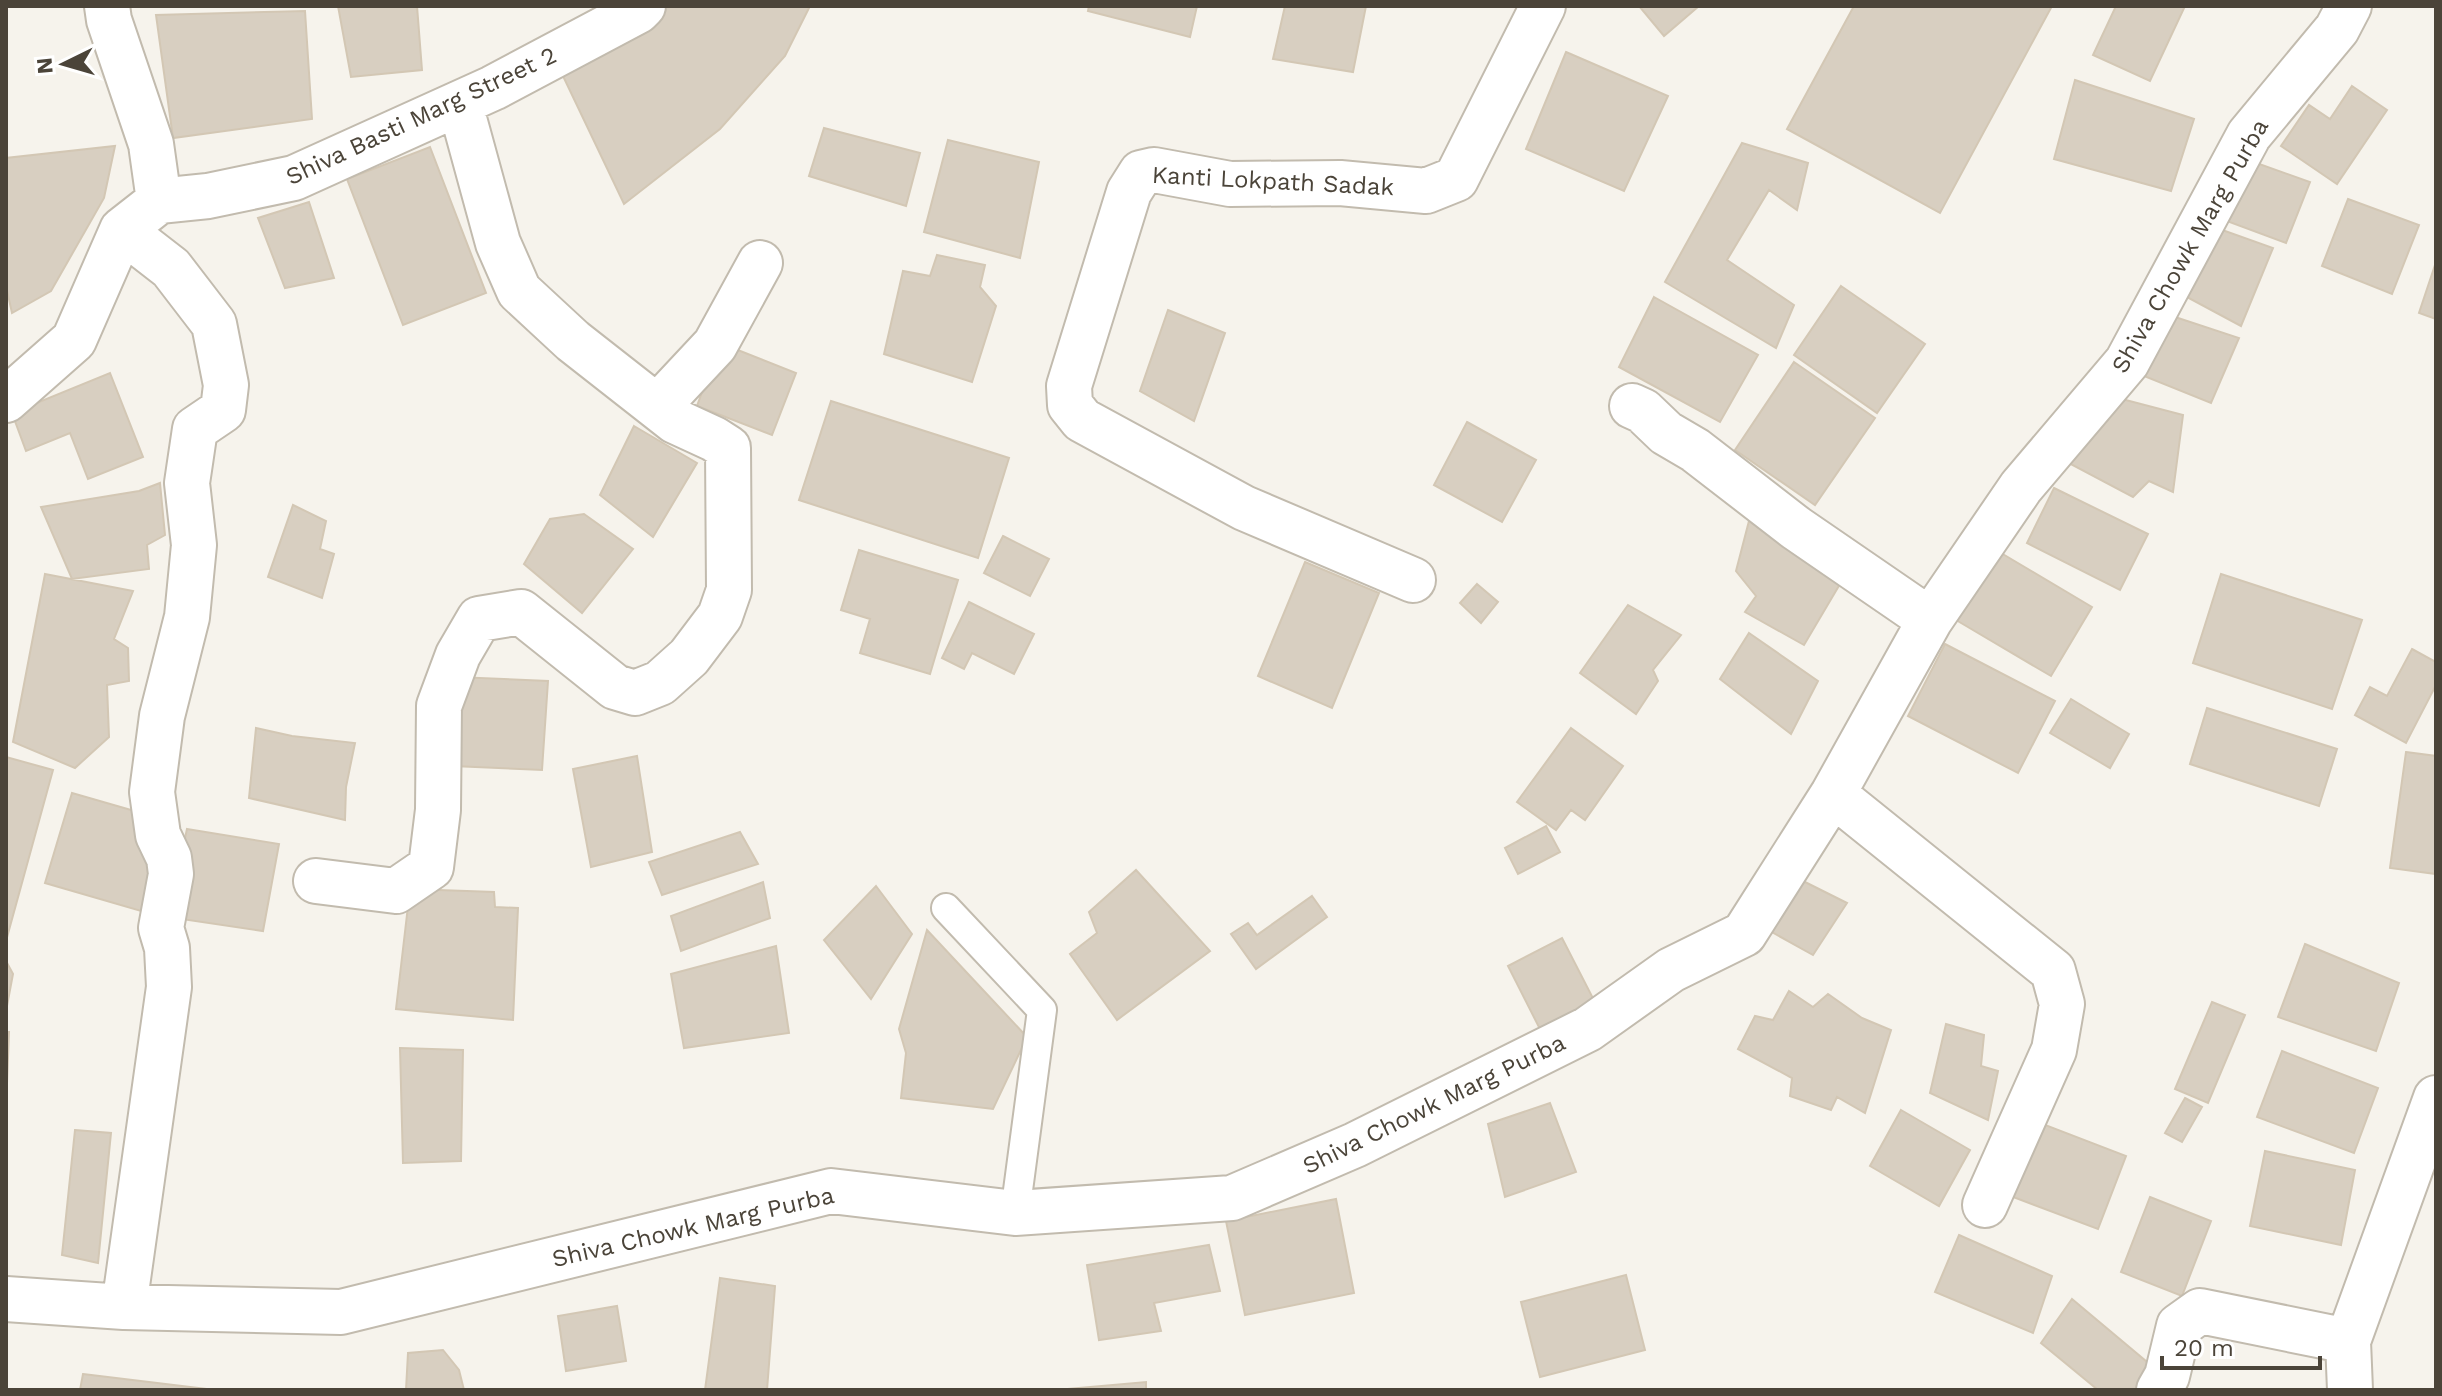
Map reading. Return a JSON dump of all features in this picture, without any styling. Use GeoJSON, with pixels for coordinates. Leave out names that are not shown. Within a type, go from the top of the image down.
{"type":"FeatureCollection","features":[{"type":"Feature","properties":{"kind":"street"},"geometry":{"type":"LineString","coordinates":[[6,400],[74,340],[122,230],[159,201],[151,144],[107,6]]}},
{"type":"Feature","properties":{"kind":"street","name":"Shiva Basti Marg Street 2"},"geometry":{"type":"LineString","coordinates":[[159,201],[208,196],[294,178],[460,104],[643,6]]}},
{"type":"Feature","properties":{"kind":"street","name":"Kanti Lokpath Sadak"},"geometry":{"type":"LineString","coordinates":[[1413,580],[1244,508],[1082,420],[1070,405],[1069,386],[1129,192],[1141,173],[1154,170],[1230,184],[1340,183],[1426,191],[1456,179],[1543,6]]}},
{"type":"Feature","properties":{"kind":"street","name":"Shiva Chowk Marg Purba"},"geometry":{"type":"LineString","coordinates":[[6,1299],[124,1307],[341,1312],[831,1191],[1015,1213],[1232,1198],[1369,1138],[1588,1029],[1671,970],[1744,934],[1833,794],[1930,620],[2021,487],[2127,362],[2249,135],[2337,29],[2349,6]]}},
{"type":"Feature","properties":{"kind":"street"},"geometry":{"type":"LineString","coordinates":[[316,881],[396,891],[431,867],[438,810],[439,706],[458,655],[479,619],[521,612],[615,687],[635,693],[660,683],[689,657],[720,616],[729,590],[728,448],[675,421],[573,341],[519,291],[498,243],[460,104]]}},
{"type":"Feature","properties":{"kind":"street"},"geometry":{"type":"LineString","coordinates":[[122,230],[171,268],[214,324],[226,385],[223,410],[195,429],[187,483],[194,545],[187,617],[162,716],[152,792],[158,835],[169,858],[171,874],[161,928],[167,948],[169,987],[124,1307]]}},
{"type":"Feature","properties":{"kind":"street"},"geometry":{"type":"LineString","coordinates":[[657,407],[715,345],[760,263]]}},
{"type":"Feature","properties":{"kind":"street"},"geometry":{"type":"LineString","coordinates":[[1632,406],[1643,411],[1666,433],[1695,450],[1796,528],[1930,620]]}},
{"type":"Feature","properties":{"kind":"street"},"geometry":{"type":"LineString","coordinates":[[1833,794],[2053,971],[2062,1004],[2054,1050],[1985,1205]]}},
{"type":"Feature","properties":{"kind":"street"},"geometry":{"type":"LineString","coordinates":[[2350,1390],[2348,1341],[2436,1098]]}},
{"type":"Feature","properties":{"kind":"street"},"geometry":{"type":"LineString","coordinates":[[2159,1390],[2167,1376],[2179,1326],[2200,1311],[2348,1341]]}},
{"type":"Feature","properties":{"kind":"lane"},"geometry":{"type":"LineString","coordinates":[[946,908],[1042,1010],[1015,1213]]}},
{"type":"Feature","properties":{"kind":"building"},"geometry":{"type":"Polygon","coordinates":[[[338,6],[417,6],[422,70],[351,77],[338,6]]]}},
{"type":"Feature","properties":{"kind":"building"},"geometry":{"type":"Polygon","coordinates":[[[656,6],[810,6],[785,56],[720,129],[624,204],[563,76],[656,6]]]}},
{"type":"Feature","properties":{"kind":"building"},"geometry":{"type":"Polygon","coordinates":[[[1089,6],[1197,6],[1190,37],[1088,11],[1089,6]]]}},
{"type":"Feature","properties":{"kind":"building"},"geometry":{"type":"Polygon","coordinates":[[[1285,6],[1366,6],[1353,72],[1273,59],[1285,6]]]}},
{"type":"Feature","properties":{"kind":"building"},"geometry":{"type":"Polygon","coordinates":[[[1639,6],[1699,6],[1664,36],[1639,6]]]}},
{"type":"Feature","properties":{"kind":"building"},"geometry":{"type":"Polygon","coordinates":[[[1854,6],[2052,6],[1940,213],[1787,129],[1854,6]]]}},
{"type":"Feature","properties":{"kind":"building"},"geometry":{"type":"Polygon","coordinates":[[[2116,6],[2185,6],[2150,81],[2093,55],[2116,6]]]}},
{"type":"Feature","properties":{"kind":"building"},"geometry":{"type":"Polygon","coordinates":[[[305,11],[312,119],[173,138],[156,15],[305,11]]]}},
{"type":"Feature","properties":{"kind":"building"},"geometry":{"type":"Polygon","coordinates":[[[1566,52],[1668,96],[1624,191],[1526,149],[1566,52]]]}},
{"type":"Feature","properties":{"kind":"building"},"geometry":{"type":"Polygon","coordinates":[[[2075,80],[2194,119],[2171,191],[2054,159],[2075,80]]]}},
{"type":"Feature","properties":{"kind":"building"},"geometry":{"type":"Polygon","coordinates":[[[2352,86],[2387,110],[2337,184],[2281,146],[2309,105],[2330,119],[2352,86]]]}},
{"type":"Feature","properties":{"kind":"building"},"geometry":{"type":"Polygon","coordinates":[[[824,128],[920,153],[906,206],[809,176],[824,128]]]}},
{"type":"Feature","properties":{"kind":"building"},"geometry":{"type":"Polygon","coordinates":[[[948,140],[1039,162],[1020,258],[924,232],[948,140]]]}},
{"type":"Feature","properties":{"kind":"building"},"geometry":{"type":"Polygon","coordinates":[[[1742,143],[1808,163],[1797,210],[1769,190],[1727,260],[1794,305],[1776,348],[1665,282],[1742,143]]]}},
{"type":"Feature","properties":{"kind":"building"},"geometry":{"type":"Polygon","coordinates":[[[115,146],[104,198],[51,291],[12,313],[6,286],[6,158],[115,146]]]}},
{"type":"Feature","properties":{"kind":"building"},"geometry":{"type":"Polygon","coordinates":[[[430,147],[486,293],[403,325],[347,179],[430,147]]]}},
{"type":"Feature","properties":{"kind":"building"},"geometry":{"type":"Polygon","coordinates":[[[2248,160],[2310,182],[2286,243],[2224,220],[2248,160]]]}},
{"type":"Feature","properties":{"kind":"building"},"geometry":{"type":"Polygon","coordinates":[[[2348,199],[2419,225],[2392,294],[2322,266],[2348,199]]]}},
{"type":"Feature","properties":{"kind":"building"},"geometry":{"type":"Polygon","coordinates":[[[309,202],[334,278],[285,288],[258,218],[309,202]]]}},
{"type":"Feature","properties":{"kind":"building"},"geometry":{"type":"Polygon","coordinates":[[[2211,226],[2273,248],[2241,326],[2185,296],[2211,226]]]}},
{"type":"Feature","properties":{"kind":"building"},"geometry":{"type":"Polygon","coordinates":[[[937,255],[985,265],[980,287],[996,306],[972,382],[884,354],[903,271],[930,276],[937,255]]]}},
{"type":"Feature","properties":{"kind":"building"},"geometry":{"type":"Polygon","coordinates":[[[2436,262],[2436,319],[2419,313],[2436,262]]]}},
{"type":"Feature","properties":{"kind":"building"},"geometry":{"type":"Polygon","coordinates":[[[1841,286],[1925,344],[1877,413],[1794,355],[1841,286]]]}},
{"type":"Feature","properties":{"kind":"building"},"geometry":{"type":"Polygon","coordinates":[[[1654,297],[1758,355],[1720,422],[1619,367],[1654,297]]]}},
{"type":"Feature","properties":{"kind":"building"},"geometry":{"type":"Polygon","coordinates":[[[1168,310],[1225,333],[1194,421],[1140,391],[1168,310]]]}},
{"type":"Feature","properties":{"kind":"building"},"geometry":{"type":"Polygon","coordinates":[[[2169,315],[2239,338],[2211,403],[2144,376],[2169,315]]]}},
{"type":"Feature","properties":{"kind":"building"},"geometry":{"type":"Polygon","coordinates":[[[720,343],[796,373],[772,435],[697,406],[720,343]]]}},
{"type":"Feature","properties":{"kind":"building"},"geometry":{"type":"Polygon","coordinates":[[[1794,362],[1875,418],[1815,505],[1735,450],[1794,362]]]}},
{"type":"Feature","properties":{"kind":"building"},"geometry":{"type":"Polygon","coordinates":[[[110,373],[143,457],[88,479],[70,433],[26,451],[12,413],[110,373]]]}},
{"type":"Feature","properties":{"kind":"building"},"geometry":{"type":"Polygon","coordinates":[[[2118,398],[2183,415],[2173,492],[2149,481],[2133,497],[2063,460],[2118,398]]]}},
{"type":"Feature","properties":{"kind":"building"},"geometry":{"type":"Polygon","coordinates":[[[831,401],[1009,458],[978,558],[799,500],[831,401]]]}},
{"type":"Feature","properties":{"kind":"building"},"geometry":{"type":"Polygon","coordinates":[[[1467,422],[1536,460],[1502,522],[1434,485],[1467,422]]]}},
{"type":"Feature","properties":{"kind":"building"},"geometry":{"type":"Polygon","coordinates":[[[634,426],[697,463],[653,537],[600,495],[634,426]]]}},
{"type":"Feature","properties":{"kind":"building"},"geometry":{"type":"Polygon","coordinates":[[[160,483],[165,535],[147,545],[149,569],[72,579],[41,507],[139,491],[160,483]]]}},
{"type":"Feature","properties":{"kind":"building"},"geometry":{"type":"Polygon","coordinates":[[[2054,488],[2148,534],[2120,590],[2027,543],[2054,488]]]}},
{"type":"Feature","properties":{"kind":"building"},"geometry":{"type":"Polygon","coordinates":[[[293,505],[326,521],[320,549],[334,554],[322,598],[268,577],[293,505]]]}},
{"type":"Feature","properties":{"kind":"building"},"geometry":{"type":"Polygon","coordinates":[[[584,514],[633,549],[582,613],[524,564],[550,519],[584,514]]]}},
{"type":"Feature","properties":{"kind":"building"},"geometry":{"type":"Polygon","coordinates":[[[1749,521],[1840,584],[1804,645],[1745,612],[1756,596],[1736,571],[1749,521]]]}},
{"type":"Feature","properties":{"kind":"building"},"geometry":{"type":"Polygon","coordinates":[[[1003,536],[1049,559],[1030,596],[984,573],[1003,536]]]}},
{"type":"Feature","properties":{"kind":"building"},"geometry":{"type":"Polygon","coordinates":[[[859,550],[958,580],[930,674],[860,653],[870,619],[841,610],[859,550]]]}},
{"type":"Feature","properties":{"kind":"building"},"geometry":{"type":"Polygon","coordinates":[[[1996,550],[2092,607],[2051,676],[1956,620],[1996,550]]]}},
{"type":"Feature","properties":{"kind":"building"},"geometry":{"type":"Polygon","coordinates":[[[1305,562],[1379,593],[1332,708],[1258,676],[1305,562]]]}},
{"type":"Feature","properties":{"kind":"building"},"geometry":{"type":"Polygon","coordinates":[[[45,574],[133,591],[114,639],[128,648],[129,681],[107,685],[109,737],[75,768],[13,742],[45,574]]]}},
{"type":"Feature","properties":{"kind":"building"},"geometry":{"type":"Polygon","coordinates":[[[2221,574],[2362,620],[2332,709],[2193,663],[2221,574]]]}},
{"type":"Feature","properties":{"kind":"building"},"geometry":{"type":"Polygon","coordinates":[[[1477,584],[1498,602],[1481,623],[1460,603],[1477,584]]]}},
{"type":"Feature","properties":{"kind":"building"},"geometry":{"type":"Polygon","coordinates":[[[969,602],[1034,634],[1014,674],[972,653],[964,669],[942,658],[969,602]]]}},
{"type":"Feature","properties":{"kind":"building"},"geometry":{"type":"Polygon","coordinates":[[[1628,605],[1681,635],[1653,670],[1658,681],[1636,714],[1580,673],[1628,605]]]}},
{"type":"Feature","properties":{"kind":"building"},"geometry":{"type":"Polygon","coordinates":[[[1749,633],[1818,681],[1791,734],[1720,679],[1749,633]]]}},
{"type":"Feature","properties":{"kind":"building"},"geometry":{"type":"Polygon","coordinates":[[[1945,644],[2055,701],[2018,773],[1908,716],[1945,644]]]}},
{"type":"Feature","properties":{"kind":"building"},"geometry":{"type":"Polygon","coordinates":[[[2412,649],[2436,662],[2436,685],[2406,743],[2355,715],[2370,687],[2387,696],[2412,649]]]}},
{"type":"Feature","properties":{"kind":"building"},"geometry":{"type":"Polygon","coordinates":[[[455,677],[548,681],[542,770],[453,766],[455,677]]]}},
{"type":"Feature","properties":{"kind":"building"},"geometry":{"type":"Polygon","coordinates":[[[2071,699],[2129,734],[2110,768],[2050,733],[2071,699]]]}},
{"type":"Feature","properties":{"kind":"building"},"geometry":{"type":"Polygon","coordinates":[[[2207,708],[2337,749],[2319,806],[2190,764],[2207,708]]]}},
{"type":"Feature","properties":{"kind":"building"},"geometry":{"type":"Polygon","coordinates":[[[256,728],[292,736],[355,743],[346,787],[345,820],[249,798],[256,728]]]}},
{"type":"Feature","properties":{"kind":"building"},"geometry":{"type":"Polygon","coordinates":[[[1571,728],[1623,766],[1585,820],[1571,810],[1556,830],[1517,802],[1571,728]]]}},
{"type":"Feature","properties":{"kind":"building"},"geometry":{"type":"Polygon","coordinates":[[[2406,752],[2436,756],[2436,874],[2390,868],[2406,752]]]}},
{"type":"Feature","properties":{"kind":"building"},"geometry":{"type":"Polygon","coordinates":[[[637,756],[652,852],[591,867],[573,769],[637,756]]]}},
{"type":"Feature","properties":{"kind":"building"},"geometry":{"type":"Polygon","coordinates":[[[6,757],[53,770],[6,941],[6,757]]]}},
{"type":"Feature","properties":{"kind":"building"},"geometry":{"type":"Polygon","coordinates":[[[72,793],[152,816],[148,913],[45,883],[72,793]]]}},
{"type":"Feature","properties":{"kind":"building"},"geometry":{"type":"Polygon","coordinates":[[[1546,826],[1560,852],[1518,874],[1505,848],[1546,826]]]}},
{"type":"Feature","properties":{"kind":"building"},"geometry":{"type":"Polygon","coordinates":[[[187,829],[279,844],[263,931],[168,917],[187,829]]]}},
{"type":"Feature","properties":{"kind":"building"},"geometry":{"type":"Polygon","coordinates":[[[740,832],[758,864],[662,895],[649,862],[740,832]]]}},
{"type":"Feature","properties":{"kind":"building"},"geometry":{"type":"Polygon","coordinates":[[[1136,870],[1210,951],[1117,1020],[1070,954],[1097,933],[1089,912],[1136,870]]]}},
{"type":"Feature","properties":{"kind":"building"},"geometry":{"type":"Polygon","coordinates":[[[1791,875],[1847,903],[1813,955],[1761,926],[1791,875]]]}},
{"type":"Feature","properties":{"kind":"building"},"geometry":{"type":"Polygon","coordinates":[[[763,882],[770,918],[681,951],[671,916],[763,882]]]}},
{"type":"Feature","properties":{"kind":"building"},"geometry":{"type":"Polygon","coordinates":[[[876,886],[912,934],[871,999],[824,940],[876,886]]]}},
{"type":"Feature","properties":{"kind":"building"},"geometry":{"type":"Polygon","coordinates":[[[410,889],[494,892],[495,907],[518,908],[513,1020],[396,1009],[410,889]]]}},
{"type":"Feature","properties":{"kind":"building"},"geometry":{"type":"Polygon","coordinates":[[[1312,896],[1327,917],[1256,969],[1231,934],[1248,923],[1257,935],[1312,896]]]}},
{"type":"Feature","properties":{"kind":"building"},"geometry":{"type":"Polygon","coordinates":[[[927,930],[1027,1037],[993,1109],[901,1098],[906,1053],[899,1029],[927,930]]]}},
{"type":"Feature","properties":{"kind":"building"},"geometry":{"type":"Polygon","coordinates":[[[1562,938],[1599,1010],[1545,1039],[1508,966],[1562,938]]]}},
{"type":"Feature","properties":{"kind":"building"},"geometry":{"type":"Polygon","coordinates":[[[2305,944],[2399,983],[2376,1051],[2278,1017],[2305,944]]]}},
{"type":"Feature","properties":{"kind":"building"},"geometry":{"type":"Polygon","coordinates":[[[776,946],[789,1033],[684,1048],[671,974],[776,946]]]}},
{"type":"Feature","properties":{"kind":"building"},"geometry":{"type":"Polygon","coordinates":[[[6,961],[13,974],[7,1006],[6,1006],[6,961]]]}},
{"type":"Feature","properties":{"kind":"building"},"geometry":{"type":"Polygon","coordinates":[[[1789,991],[1813,1007],[1828,994],[1862,1018],[1891,1030],[1865,1113],[1837,1097],[1831,1110],[1790,1096],[1792,1078],[1738,1049],[1755,1016],[1773,1020],[1789,991]]]}},
{"type":"Feature","properties":{"kind":"building"},"geometry":{"type":"Polygon","coordinates":[[[2212,1002],[2245,1015],[2208,1103],[2175,1089],[2212,1002]]]}},
{"type":"Feature","properties":{"kind":"building"},"geometry":{"type":"Polygon","coordinates":[[[1946,1024],[1984,1035],[1981,1066],[1998,1071],[1988,1120],[1930,1093],[1946,1024]]]}},
{"type":"Feature","properties":{"kind":"building"},"geometry":{"type":"Polygon","coordinates":[[[6,1032],[9,1032],[6,1109],[6,1032]]]}},
{"type":"Feature","properties":{"kind":"building"},"geometry":{"type":"Polygon","coordinates":[[[400,1048],[463,1050],[461,1161],[403,1163],[400,1048]]]}},
{"type":"Feature","properties":{"kind":"building"},"geometry":{"type":"Polygon","coordinates":[[[2282,1051],[2378,1088],[2354,1153],[2257,1117],[2282,1051]]]}},
{"type":"Feature","properties":{"kind":"building"},"geometry":{"type":"Polygon","coordinates":[[[2185,1098],[2202,1107],[2182,1142],[2165,1133],[2185,1098]]]}},
{"type":"Feature","properties":{"kind":"building"},"geometry":{"type":"Polygon","coordinates":[[[1550,1103],[1576,1172],[1505,1197],[1488,1124],[1550,1103]]]}},
{"type":"Feature","properties":{"kind":"building"},"geometry":{"type":"Polygon","coordinates":[[[1901,1110],[1970,1150],[1939,1206],[1870,1166],[1901,1110]]]}},
{"type":"Feature","properties":{"kind":"building"},"geometry":{"type":"Polygon","coordinates":[[[2032,1120],[2126,1156],[2098,1229],[2005,1194],[2032,1120]]]}},
{"type":"Feature","properties":{"kind":"building"},"geometry":{"type":"Polygon","coordinates":[[[75,1130],[111,1133],[98,1263],[62,1255],[75,1130]]]}},
{"type":"Feature","properties":{"kind":"building"},"geometry":{"type":"Polygon","coordinates":[[[2265,1151],[2355,1170],[2341,1245],[2250,1226],[2265,1151]]]}},
{"type":"Feature","properties":{"kind":"building"},"geometry":{"type":"Polygon","coordinates":[[[2150,1197],[2211,1221],[2182,1296],[2121,1272],[2150,1197]]]}},
{"type":"Feature","properties":{"kind":"building"},"geometry":{"type":"Polygon","coordinates":[[[1336,1199],[1354,1293],[1245,1315],[1226,1221],[1336,1199]]]}},
{"type":"Feature","properties":{"kind":"building"},"geometry":{"type":"Polygon","coordinates":[[[1959,1235],[2052,1276],[2033,1333],[1935,1292],[1959,1235]]]}},
{"type":"Feature","properties":{"kind":"building"},"geometry":{"type":"Polygon","coordinates":[[[1209,1245],[1220,1291],[1154,1303],[1161,1331],[1099,1340],[1087,1265],[1209,1245]]]}},
{"type":"Feature","properties":{"kind":"building"},"geometry":{"type":"Polygon","coordinates":[[[1626,1275],[1645,1350],[1540,1377],[1521,1302],[1626,1275]]]}},
{"type":"Feature","properties":{"kind":"building"},"geometry":{"type":"Polygon","coordinates":[[[720,1278],[775,1286],[767,1390],[705,1390],[720,1278]]]}},
{"type":"Feature","properties":{"kind":"building"},"geometry":{"type":"Polygon","coordinates":[[[2072,1299],[2159,1372],[2146,1390],[2098,1390],[2041,1343],[2072,1299]]]}},
{"type":"Feature","properties":{"kind":"building"},"geometry":{"type":"Polygon","coordinates":[[[617,1306],[626,1361],[566,1371],[558,1316],[617,1306]]]}},
{"type":"Feature","properties":{"kind":"building"},"geometry":{"type":"Polygon","coordinates":[[[443,1350],[459,1370],[464,1390],[406,1390],[408,1353],[443,1350]]]}},
{"type":"Feature","properties":{"kind":"building"},"geometry":{"type":"Polygon","coordinates":[[[83,1374],[215,1390],[80,1390],[83,1374]]]}},
{"type":"Feature","properties":{"kind":"building"},"geometry":{"type":"Polygon","coordinates":[[[1146,1382],[1146,1390],[1056,1390],[1146,1382]]]}}]}
